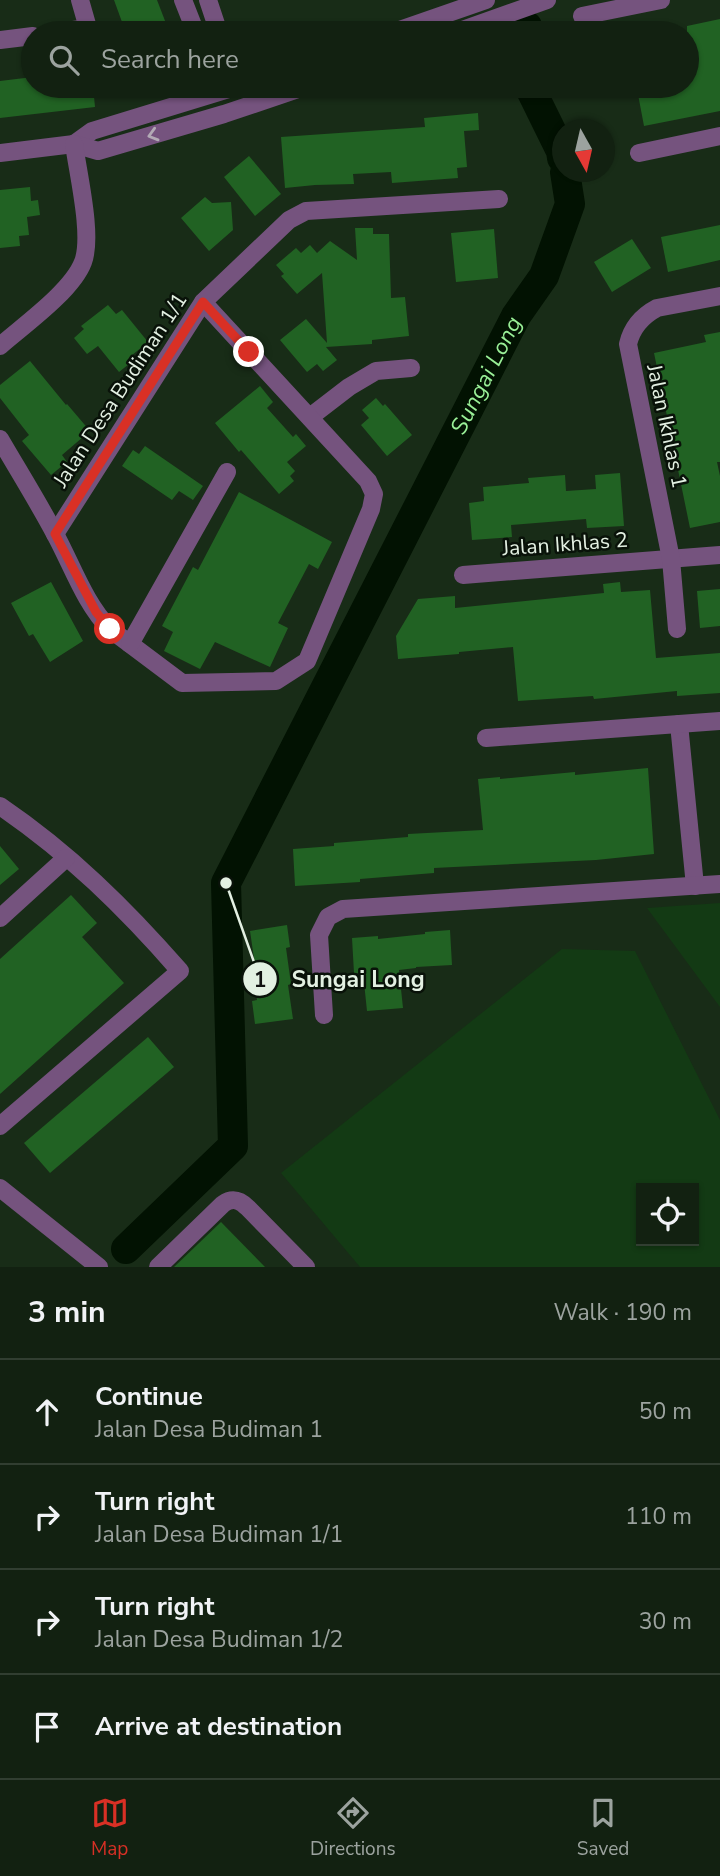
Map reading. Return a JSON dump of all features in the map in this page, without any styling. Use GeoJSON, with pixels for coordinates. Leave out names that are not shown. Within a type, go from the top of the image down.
{"type":"FeatureCollection","features":[{"type":"Feature","properties":{"kind":"street"},"geometry":{"type":"LineString","coordinates":[[80,0],[86,21]]}},
{"type":"Feature","properties":{"kind":"street"},"geometry":{"type":"LineString","coordinates":[[183,0],[191,21]]}},
{"type":"Feature","properties":{"kind":"street"},"geometry":{"type":"LineString","coordinates":[[208,0],[215,21]]}},
{"type":"Feature","properties":{"kind":"street"},"geometry":{"type":"LineString","coordinates":[[426,21],[486,0]]}},
{"type":"Feature","properties":{"kind":"street"},"geometry":{"type":"LineString","coordinates":[[488,21],[547,0]]}},
{"type":"Feature","properties":{"kind":"street"},"geometry":{"type":"LineString","coordinates":[[582,16],[662,0]]}},
{"type":"Feature","properties":{"kind":"street"},"geometry":{"type":"LineString","coordinates":[[0,40],[21,37]]}},
{"type":"Feature","properties":{"kind":"street"},"geometry":{"type":"LineString","coordinates":[[176,106],[184,98]]}},
{"type":"Feature","properties":{"kind":"street"},"geometry":{"type":"LineString","coordinates":[[74,144],[92,131],[202,98]]}},
{"type":"Feature","properties":{"kind":"street"},"geometry":{"type":"LineString","coordinates":[[219,115],[227,108],[228,98]]}},
{"type":"Feature","properties":{"kind":"street"},"geometry":{"type":"LineString","coordinates":[[237,98],[242,102],[257,103]]}},
{"type":"Feature","properties":{"kind":"street"},"geometry":{"type":"LineString","coordinates":[[0,153],[74,144],[98,151],[272,98]]}},
{"type":"Feature","properties":{"kind":"street"},"geometry":{"type":"LineString","coordinates":[[639,153],[720,136]]}},
{"type":"Feature","properties":{"kind":"street"},"geometry":{"type":"LineString","coordinates":[[0,345],[58,295],[83,262],[87,231],[74,144]]}},
{"type":"Feature","properties":{"kind":"street","name":"Jalan Desa Budiman 1/1"},"geometry":{"type":"LineString","coordinates":[[55,534],[203,302],[289,220],[306,211],[499,200]]}},
{"type":"Feature","properties":{"kind":"street","name":"Jalan Ikhlas 1"},"geometry":{"type":"LineString","coordinates":[[677,629],[671,559],[628,344],[636,323],[651,311],[720,296]]}},
{"type":"Feature","properties":{"kind":"street"},"geometry":{"type":"LineString","coordinates":[[0,439],[96,612],[110,629],[182,683],[276,681],[307,661],[371,509],[374,494],[368,481],[203,302]]}},
{"type":"Feature","properties":{"kind":"street"},"geometry":{"type":"LineString","coordinates":[[310,417],[349,387],[376,371],[411,368]]}},
{"type":"Feature","properties":{"kind":"street"},"geometry":{"type":"LineString","coordinates":[[131,644],[227,472]]}},
{"type":"Feature","properties":{"kind":"street","name":"Jalan Ikhlas 2"},"geometry":{"type":"LineString","coordinates":[[463,575],[720,555]]}},
{"type":"Feature","properties":{"kind":"street"},"geometry":{"type":"LineString","coordinates":[[486,738],[720,721]]}},
{"type":"Feature","properties":{"kind":"street"},"geometry":{"type":"LineString","coordinates":[[679,723],[695,886]]}},
{"type":"Feature","properties":{"kind":"street"},"geometry":{"type":"LineString","coordinates":[[0,806],[31,827],[99,884],[180,971],[0,1126]]}},
{"type":"Feature","properties":{"kind":"street"},"geometry":{"type":"LineString","coordinates":[[0,918],[66,858]]}},
{"type":"Feature","properties":{"kind":"street"},"geometry":{"type":"LineString","coordinates":[[324,1015],[319,935],[328,918],[343,909],[720,884]]}},
{"type":"Feature","properties":{"kind":"street"},"geometry":{"type":"LineString","coordinates":[[0,1188],[99,1267]]}},
{"type":"Feature","properties":{"kind":"street"},"geometry":{"type":"LineString","coordinates":[[159,1267],[223,1204],[232,1200],[243,1202],[306,1267]]}},
{"type":"Feature","properties":{"kind":"green space"},"geometry":{"type":"Polygon","coordinates":[[[720,903],[720,1007],[647,908],[720,903]]]}},
{"type":"Feature","properties":{"kind":"green space"},"geometry":{"type":"Polygon","coordinates":[[[562,949],[635,951],[720,1120],[720,1267],[360,1267],[281,1173],[562,949]]]}},
{"type":"Feature","properties":{"kind":"building"},"geometry":{"type":"Polygon","coordinates":[[[114,0],[157,0],[165,21],[122,21],[114,0]]]}},
{"type":"Feature","properties":{"kind":"building"},"geometry":{"type":"Polygon","coordinates":[[[720,19],[720,111],[644,126],[639,98],[699,98],[699,23],[720,19]]]}},
{"type":"Feature","properties":{"kind":"building"},"geometry":{"type":"Polygon","coordinates":[[[21,78],[21,98],[94,98],[95,107],[0,118],[0,81],[21,78]]]}},
{"type":"Feature","properties":{"kind":"building"},"geometry":{"type":"Polygon","coordinates":[[[478,113],[479,130],[464,131],[467,167],[457,168],[458,178],[392,183],[391,172],[353,174],[354,184],[285,188],[281,137],[425,127],[424,118],[478,113]]]}},
{"type":"Feature","properties":{"kind":"building"},"geometry":{"type":"Polygon","coordinates":[[[249,156],[281,194],[255,216],[224,177],[249,156]]]}},
{"type":"Feature","properties":{"kind":"building"},"geometry":{"type":"Polygon","coordinates":[[[30,187],[31,201],[38,200],[40,215],[27,217],[29,235],[19,236],[20,246],[0,248],[0,190],[30,187]]]}},
{"type":"Feature","properties":{"kind":"building"},"geometry":{"type":"Polygon","coordinates":[[[205,197],[212,203],[231,202],[233,230],[209,251],[181,218],[205,197]]]}},
{"type":"Feature","properties":{"kind":"building"},"geometry":{"type":"Polygon","coordinates":[[[720,225],[720,260],[668,272],[661,237],[720,225]]]}},
{"type":"Feature","properties":{"kind":"building"},"geometry":{"type":"Polygon","coordinates":[[[355,228],[373,228],[373,234],[389,234],[391,298],[405,297],[409,336],[372,340],[372,344],[326,347],[337,360],[323,371],[317,364],[307,372],[280,340],[306,319],[327,343],[322,273],[297,294],[281,276],[284,274],[276,265],[296,248],[301,253],[310,245],[317,253],[330,241],[357,260],[355,228]]]}},
{"type":"Feature","properties":{"kind":"building"},"geometry":{"type":"Polygon","coordinates":[[[494,229],[498,278],[456,282],[451,233],[494,229]]]}},
{"type":"Feature","properties":{"kind":"building"},"geometry":{"type":"Polygon","coordinates":[[[632,239],[651,268],[612,292],[594,262],[632,239]]]}},
{"type":"Feature","properties":{"kind":"building"},"geometry":{"type":"Polygon","coordinates":[[[108,305],[116,314],[122,310],[148,342],[131,356],[134,360],[119,372],[98,346],[87,354],[74,338],[84,329],[81,326],[108,305]]]}},
{"type":"Feature","properties":{"kind":"building"},"geometry":{"type":"Polygon","coordinates":[[[720,332],[720,462],[717,462],[720,476],[720,522],[690,528],[654,353],[706,342],[704,335],[720,332]]]}},
{"type":"Feature","properties":{"kind":"building"},"geometry":{"type":"Polygon","coordinates":[[[30,361],[90,431],[62,455],[67,462],[51,475],[22,441],[29,435],[0,398],[0,385],[30,361]]]}},
{"type":"Feature","properties":{"kind":"building"},"geometry":{"type":"Polygon","coordinates":[[[260,386],[273,402],[267,408],[293,437],[296,434],[306,446],[287,462],[295,471],[290,476],[294,481],[279,494],[215,423],[260,386]]]}},
{"type":"Feature","properties":{"kind":"building"},"geometry":{"type":"Polygon","coordinates":[[[376,398],[383,406],[385,404],[412,435],[387,456],[361,425],[369,418],[362,410],[376,398]]]}},
{"type":"Feature","properties":{"kind":"building"},"geometry":{"type":"Polygon","coordinates":[[[145,446],[203,486],[193,500],[179,491],[172,500],[122,466],[133,450],[139,454],[145,446]]]}},
{"type":"Feature","properties":{"kind":"building"},"geometry":{"type":"Polygon","coordinates":[[[620,473],[624,526],[587,528],[586,519],[511,525],[512,537],[472,540],[469,503],[484,501],[483,487],[529,483],[528,478],[565,475],[566,491],[596,489],[595,475],[620,473]]]}},
{"type":"Feature","properties":{"kind":"building"},"geometry":{"type":"Polygon","coordinates":[[[239,492],[332,542],[318,569],[309,564],[278,623],[288,628],[270,667],[215,642],[200,669],[164,651],[173,632],[162,626],[193,567],[198,570],[239,492]]]}},
{"type":"Feature","properties":{"kind":"building"},"geometry":{"type":"Polygon","coordinates":[[[51,582],[83,641],[50,662],[33,634],[29,636],[11,603],[51,582]]]}},
{"type":"Feature","properties":{"kind":"building"},"geometry":{"type":"Polygon","coordinates":[[[620,582],[621,592],[650,590],[656,658],[720,653],[720,693],[677,696],[677,691],[594,699],[593,696],[518,701],[513,647],[398,659],[396,636],[418,599],[455,596],[455,608],[604,593],[603,584],[620,582]]]}},
{"type":"Feature","properties":{"kind":"building"},"geometry":{"type":"Polygon","coordinates":[[[720,589],[720,626],[700,628],[697,591],[720,589]]]}},
{"type":"Feature","properties":{"kind":"building"},"geometry":{"type":"Polygon","coordinates":[[[648,768],[654,854],[596,860],[434,868],[434,873],[295,886],[293,849],[408,837],[408,834],[483,830],[478,779],[575,772],[575,775],[648,768]]]}},
{"type":"Feature","properties":{"kind":"building"},"geometry":{"type":"Polygon","coordinates":[[[0,846],[19,869],[0,885],[0,846]]]}},
{"type":"Feature","properties":{"kind":"building"},"geometry":{"type":"Polygon","coordinates":[[[71,895],[97,923],[82,937],[124,983],[0,1094],[0,959],[71,895]]]}},
{"type":"Feature","properties":{"kind":"building"},"geometry":{"type":"Polygon","coordinates":[[[287,925],[290,947],[286,948],[291,984],[288,985],[293,1019],[255,1024],[252,1001],[257,1000],[250,931],[287,925]]]}},
{"type":"Feature","properties":{"kind":"building"},"geometry":{"type":"Polygon","coordinates":[[[450,930],[452,965],[399,970],[403,1008],[367,1011],[363,973],[354,973],[352,938],[378,936],[378,939],[450,930]]]}},
{"type":"Feature","properties":{"kind":"building"},"geometry":{"type":"Polygon","coordinates":[[[148,1037],[174,1067],[50,1173],[24,1143],[148,1037]]]}},
{"type":"Feature","properties":{"kind":"building"},"geometry":{"type":"Polygon","coordinates":[[[221,1222],[265,1267],[174,1267],[221,1222]]]}},
{"type":"Feature","properties":{"kind":"waterway","name":"Sungai Long"},"geometry":{"type":"LineString","coordinates":[[535,98],[552,133]]}},
{"type":"Feature","properties":{"kind":"waterway","name":"Sungai Long"},"geometry":{"type":"LineString","coordinates":[[126,1249],[233,1146],[226,883],[516,316],[544,276],[570,204],[567,182]]}},
{"type":"Feature","properties":{"kind":"place","name":"Sungai Long"},"geometry":{"type":"Point","coordinates":[226,883]}},
{"type":"Feature","properties":{"kind":"route"},"geometry":{"type":"LineString","coordinates":[[110,629],[96,612],[55,534],[203,302],[249,352]]}}]}
